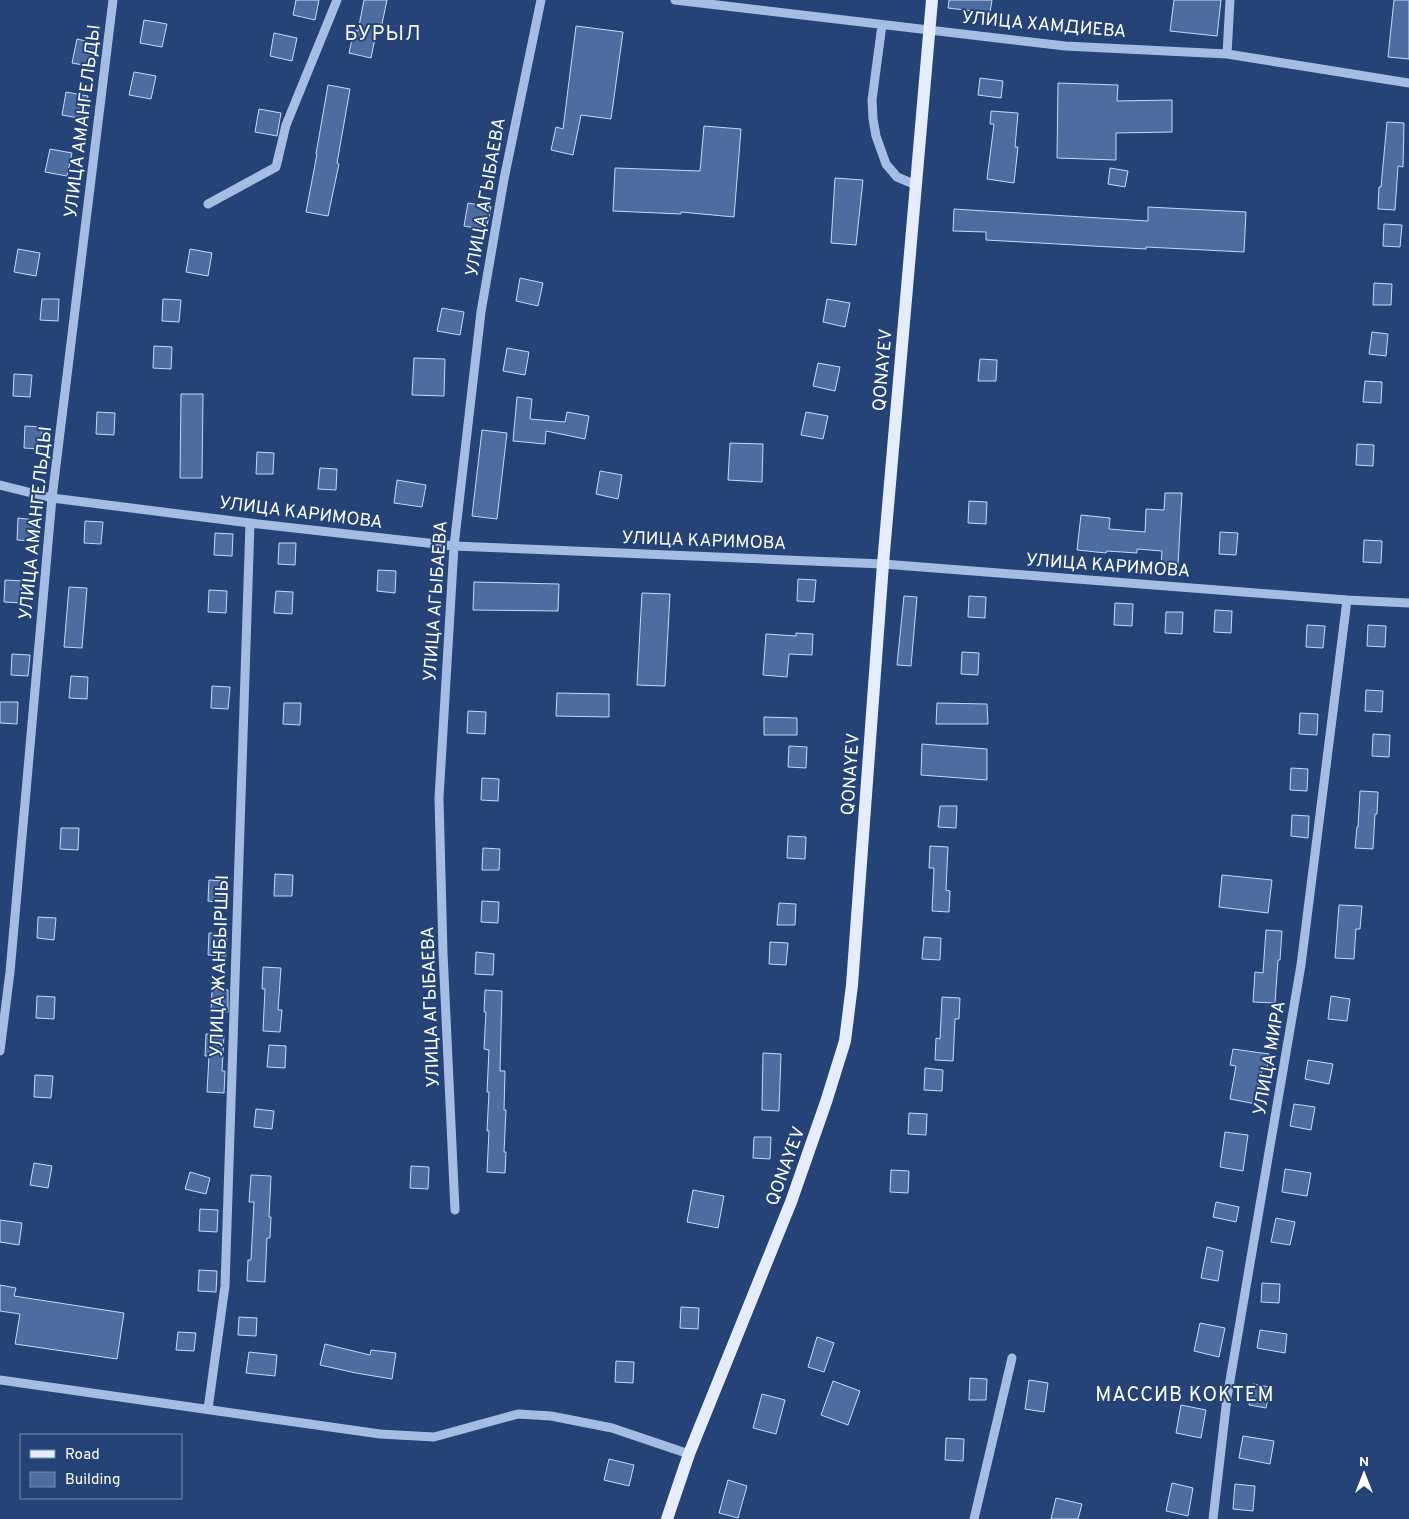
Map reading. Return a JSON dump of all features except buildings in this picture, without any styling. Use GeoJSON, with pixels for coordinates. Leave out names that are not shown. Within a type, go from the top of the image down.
{"type":"FeatureCollection","features":[{"type":"Feature","properties":{"kind":"main road","name":"QONAYEV"},"geometry":{"type":"LineString","coordinates":[[666,1519],[689,1454],[791,1202],[845,1041],[852,985],[883,564],[932,0]]}},
{"type":"Feature","properties":{"kind":"street","name":"УЛИЦА АМАНГЕЛЬДЫ"},"geometry":{"type":"LineString","coordinates":[[0,1051],[10,972],[52,498],[113,0]]}},
{"type":"Feature","properties":{"kind":"street"},"geometry":{"type":"LineString","coordinates":[[208,204],[276,167],[286,125],[337,0]]}},
{"type":"Feature","properties":{"kind":"street","name":"УЛИЦА АГЫБАЕВА"},"geometry":{"type":"LineString","coordinates":[[455,1210],[443,953],[439,798],[454,546],[481,312],[504,179],[541,0]]}},
{"type":"Feature","properties":{"kind":"street","name":"УЛИЦА ХАМДИЕВА"},"geometry":{"type":"LineString","coordinates":[[676,0],[1065,46],[1227,54],[1409,83]]}},
{"type":"Feature","properties":{"kind":"street"},"geometry":{"type":"LineString","coordinates":[[1227,54],[1230,0]]}},
{"type":"Feature","properties":{"kind":"street"},"geometry":{"type":"LineString","coordinates":[[882,25],[872,100],[872,119],[886,164],[898,177],[916,185]]}},
{"type":"Feature","properties":{"kind":"street","name":"УЛИЦА КАРИМОВА"},"geometry":{"type":"LineString","coordinates":[[0,485],[52,498],[454,546],[883,564],[1347,600],[1409,603]]}},
{"type":"Feature","properties":{"kind":"street","name":"УЛИЦА ЖАНБЫРШЫ"},"geometry":{"type":"LineString","coordinates":[[208,1409],[225,1286],[250,523]]}},
{"type":"Feature","properties":{"kind":"street","name":"УЛИЦА МИРА"},"geometry":{"type":"LineString","coordinates":[[1212,1519],[1227,1398],[1301,965],[1347,600]]}},
{"type":"Feature","properties":{"kind":"street"},"geometry":{"type":"LineString","coordinates":[[974,1519],[1012,1358]]}},
{"type":"Feature","properties":{"kind":"street"},"geometry":{"type":"LineString","coordinates":[[0,1380],[380,1434],[434,1437],[518,1414],[551,1416],[612,1428],[689,1454]]}},
{"type":"Feature","properties":{"kind":"district","name":"БУРЫЛ"},"geometry":{"type":"Point","coordinates":[383,33]}},
{"type":"Feature","properties":{"kind":"district","name":"МАССИВ КОКТЕМ"},"geometry":{"type":"Point","coordinates":[1185,1394]}}]}
